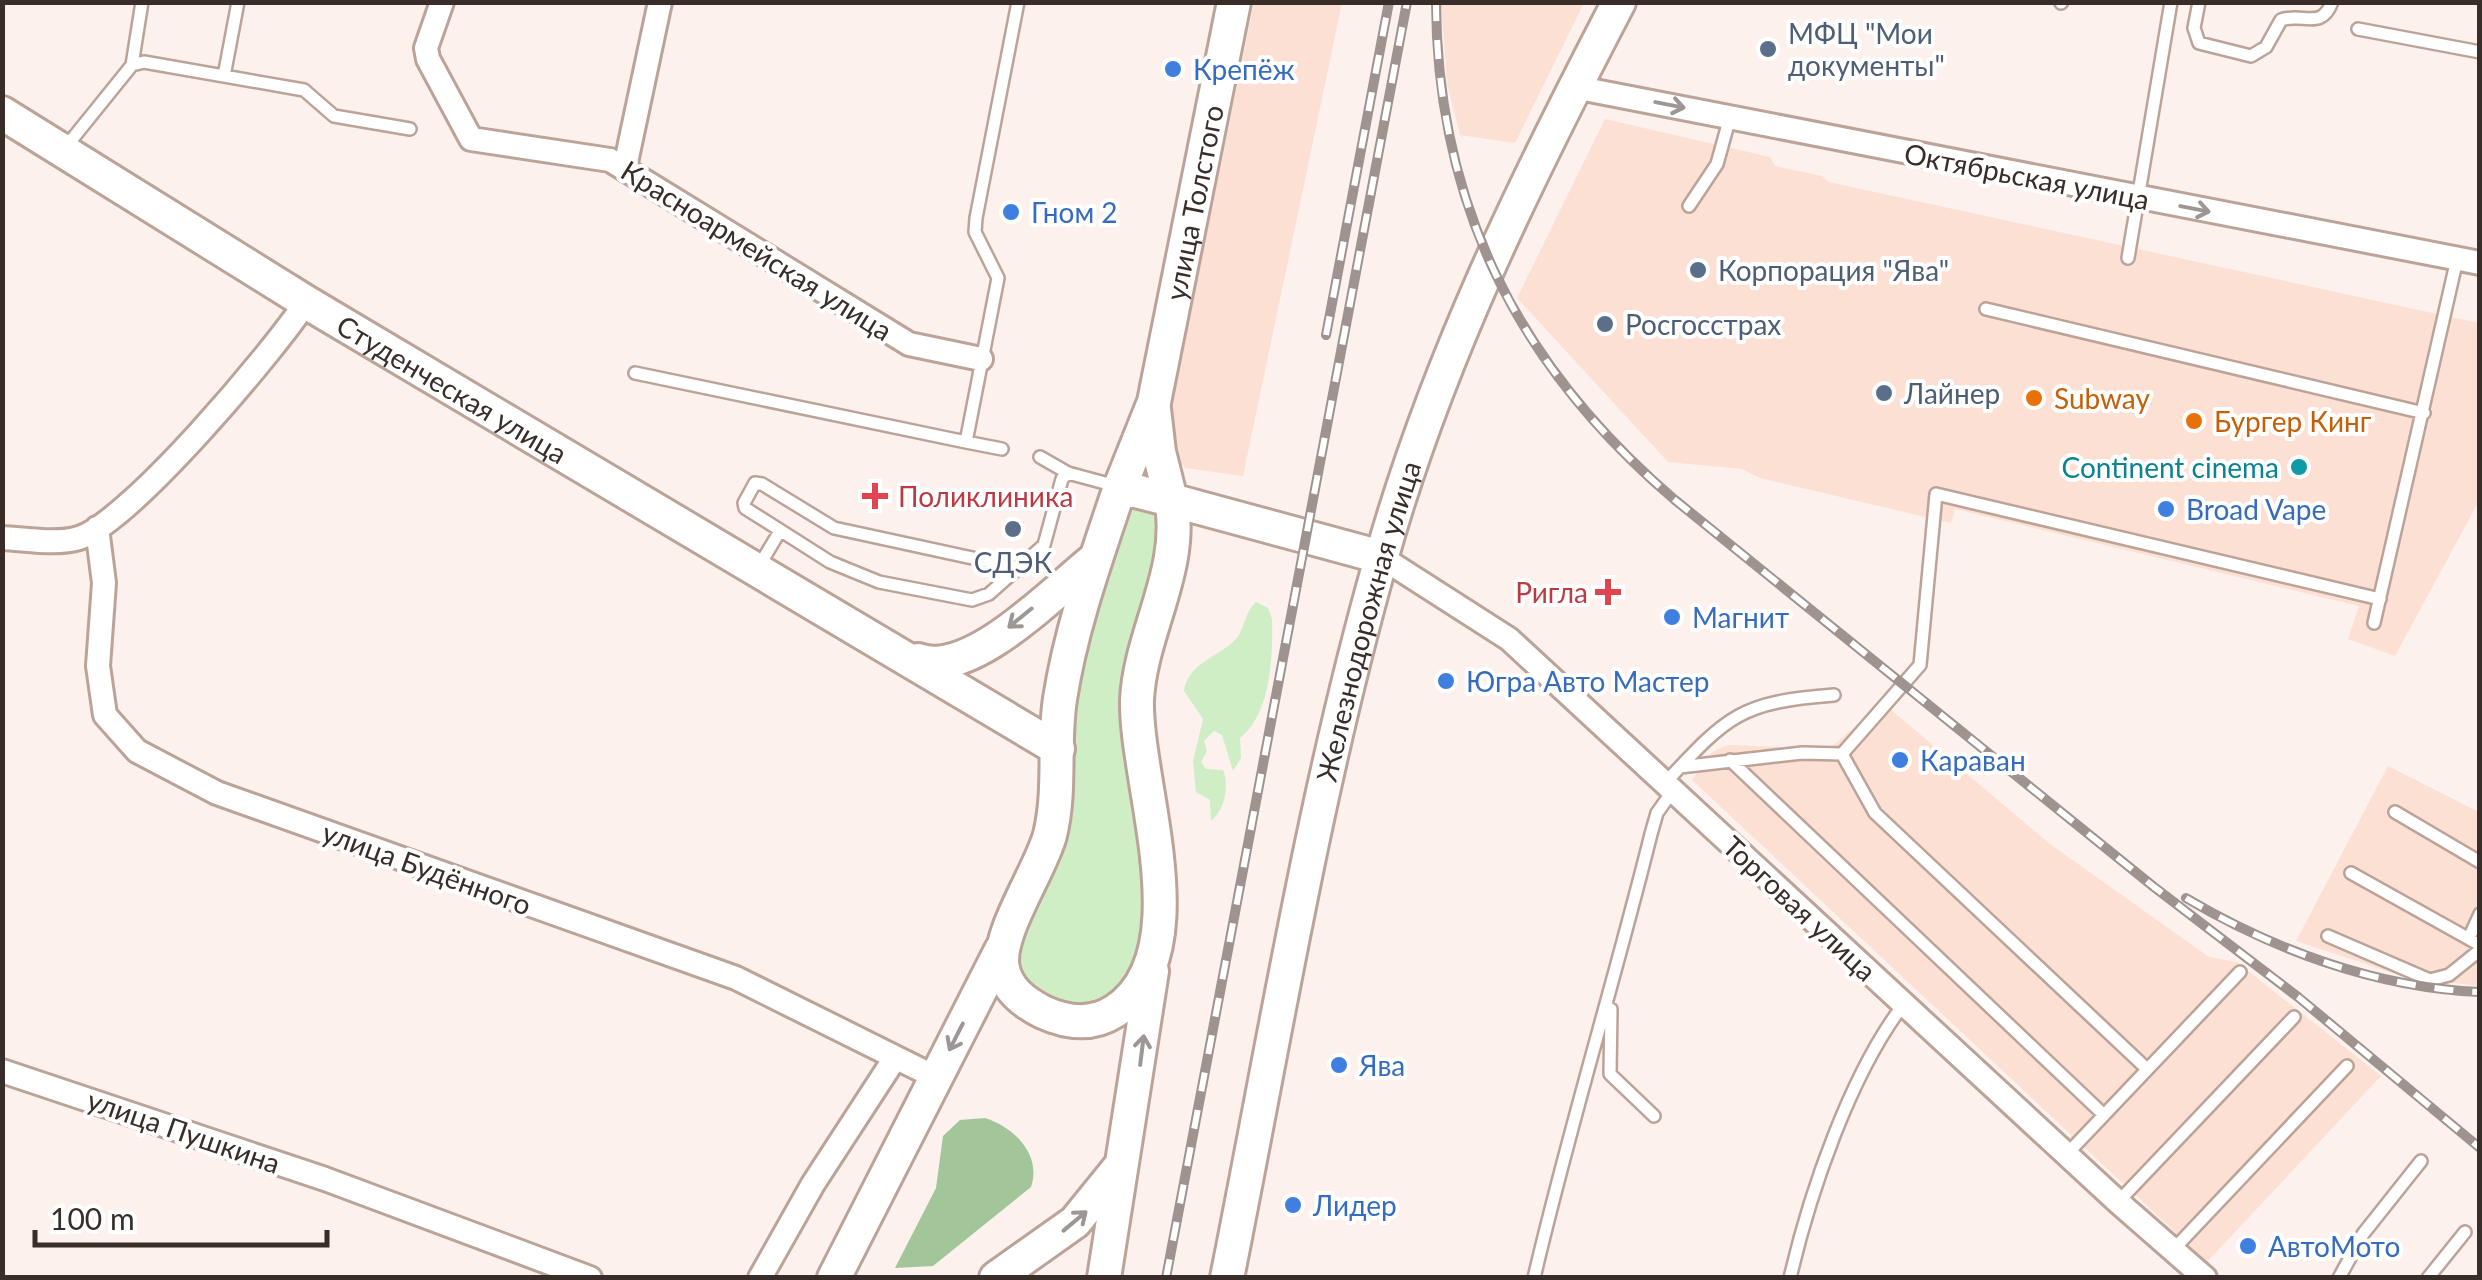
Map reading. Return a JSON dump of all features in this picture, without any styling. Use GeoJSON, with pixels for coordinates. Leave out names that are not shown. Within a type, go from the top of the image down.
{"type":"FeatureCollection","features":[{"type":"Feature","properties":{"kind":"street","name":"Красноармейская улица"},"geometry":{"type":"LineString","coordinates":[[442,2],[426,48],[428,60],[471,139],[592,154],[624,167],[910,344],[981,359]]}},
{"type":"Feature","properties":{"kind":"street"},"geometry":{"type":"LineString","coordinates":[[624,167],[660,2]]}},
{"type":"Feature","properties":{"kind":"street","name":"улица Толстого"},"geometry":{"type":"LineString","coordinates":[[1154,402],[1234,2]]}},
{"type":"Feature","properties":{"kind":"street","name":"Железнодорожная улица"},"geometry":{"type":"LineString","coordinates":[[1227,1278],[1321,808],[1381,557],[1472,299],[1619,2]]}},
{"type":"Feature","properties":{"kind":"street","name":"Октябрьская улица"},"geometry":{"type":"LineString","coordinates":[[1574,87],[2468,261]]}},
{"type":"Feature","properties":{"kind":"street","name":"Студенческая улица"},"geometry":{"type":"LineString","coordinates":[[2,112],[306,302],[1058,748]]}},
{"type":"Feature","properties":{"kind":"street"},"geometry":{"type":"LineString","coordinates":[[2,538],[69,539],[97,528],[182,450],[266,357],[306,302]]}},
{"type":"Feature","properties":{"kind":"street"},"geometry":{"type":"LineString","coordinates":[[834,1278],[1037,874],[1050,833],[1060,702],[1096,558],[1154,402]]}},
{"type":"Feature","properties":{"kind":"street"},"geometry":{"type":"LineString","coordinates":[[1104,1278],[1153,960],[1157,861],[1137,704],[1168,571],[1174,524],[1158,452],[1154,402]]}},
{"type":"Feature","properties":{"kind":"street"},"geometry":{"type":"LineString","coordinates":[[1120,488],[1381,557]]}},
{"type":"Feature","properties":{"kind":"street"},"geometry":{"type":"LineString","coordinates":[[1168,571],[1183,546],[1210,528],[1258,524]]}},
{"type":"Feature","properties":{"kind":"street","name":"улица Будённого"},"geometry":{"type":"LineString","coordinates":[[97,528],[104,582],[100,692],[105,715],[137,751],[217,793],[736,978],[935,1076]]}},
{"type":"Feature","properties":{"kind":"street","name":"Торговая улица"},"geometry":{"type":"LineString","coordinates":[[1381,557],[1509,639],[1673,779],[1903,1005],[2205,1278]]}},
{"type":"Feature","properties":{"kind":"street"},"geometry":{"type":"LineString","coordinates":[[905,655],[943,664],[976,653],[1096,558]]}},
{"type":"Feature","properties":{"kind":"street"},"geometry":{"type":"LineString","coordinates":[[1000,950],[1006,977],[1022,998],[1048,1014],[1080,1022],[1121,1007],[1153,960]]}},
{"type":"Feature","properties":{"kind":"street"},"geometry":{"type":"LineString","coordinates":[[760,1278],[895,1058]]}},
{"type":"Feature","properties":{"kind":"street","name":"улица Пушкина"},"geometry":{"type":"LineString","coordinates":[[2,1070],[325,1179],[590,1278]]}},
{"type":"Feature","properties":{"kind":"street"},"geometry":{"type":"LineString","coordinates":[[996,1278],[1091,1208],[1114,1176],[1128,1140]]}},
{"type":"Feature","properties":{"kind":"lane"},"geometry":{"type":"LineString","coordinates":[[62,151],[132,64],[142,2]]}},
{"type":"Feature","properties":{"kind":"lane"},"geometry":{"type":"LineString","coordinates":[[224,76],[238,2]]}},
{"type":"Feature","properties":{"kind":"lane"},"geometry":{"type":"LineString","coordinates":[[966,442],[998,278],[975,232],[976,218],[1018,2]]}},
{"type":"Feature","properties":{"kind":"lane"},"geometry":{"type":"LineString","coordinates":[[2128,258],[2171,2]]}},
{"type":"Feature","properties":{"kind":"lane"},"geometry":{"type":"LineString","coordinates":[[2199,2],[2194,28],[2199,43],[2251,56],[2266,47],[2281,20],[2319,20],[2328,15],[2332,2]]}},
{"type":"Feature","properties":{"kind":"lane"},"geometry":{"type":"LineString","coordinates":[[2358,29],[2480,52]]}},
{"type":"Feature","properties":{"kind":"lane"},"geometry":{"type":"LineString","coordinates":[[132,64],[144,62],[304,90],[334,116],[410,129]]}},
{"type":"Feature","properties":{"kind":"lane"},"geometry":{"type":"LineString","coordinates":[[1689,206],[1717,164],[1730,117]]}},
{"type":"Feature","properties":{"kind":"lane"},"geometry":{"type":"LineString","coordinates":[[2374,623],[2424,413],[2468,261]]}},
{"type":"Feature","properties":{"kind":"lane"},"geometry":{"type":"LineString","coordinates":[[1986,309],[2424,413]]}},
{"type":"Feature","properties":{"kind":"lane"},"geometry":{"type":"LineString","coordinates":[[636,373],[1002,449]]}},
{"type":"Feature","properties":{"kind":"lane"},"geometry":{"type":"LineString","coordinates":[[1040,457],[1068,473],[1120,488]]}},
{"type":"Feature","properties":{"kind":"lane"},"geometry":{"type":"LineString","coordinates":[[1018,568],[834,528],[756,484],[744,503],[745,508],[830,562],[880,582],[972,600],[989,594],[1018,568],[1050,536],[1062,479],[1068,473]]}},
{"type":"Feature","properties":{"kind":"lane"},"geometry":{"type":"LineString","coordinates":[[1842,754],[1920,665],[1936,494],[2380,599]]}},
{"type":"Feature","properties":{"kind":"lane"},"geometry":{"type":"LineString","coordinates":[[758,568],[780,531]]}},
{"type":"Feature","properties":{"kind":"lane"},"geometry":{"type":"LineString","coordinates":[[1534,1278],[1575,1104],[1611,994],[1650,834],[1673,779],[1728,721],[1751,706],[1834,696]]}},
{"type":"Feature","properties":{"kind":"lane"},"geometry":{"type":"LineString","coordinates":[[1673,779],[1730,760],[1802,752],[1842,754]]}},
{"type":"Feature","properties":{"kind":"lane"},"geometry":{"type":"LineString","coordinates":[[1842,754],[1876,813],[2147,1069]]}},
{"type":"Feature","properties":{"kind":"lane"},"geometry":{"type":"LineString","coordinates":[[1730,760],[2104,1115]]}},
{"type":"Feature","properties":{"kind":"lane"},"geometry":{"type":"LineString","coordinates":[[2395,812],[2480,862]]}},
{"type":"Feature","properties":{"kind":"lane"},"geometry":{"type":"LineString","coordinates":[[2351,872],[2476,944]]}},
{"type":"Feature","properties":{"kind":"lane"},"geometry":{"type":"LineString","coordinates":[[2328,936],[2430,980],[2449,975],[2476,944],[2480,914]]}},
{"type":"Feature","properties":{"kind":"lane"},"geometry":{"type":"LineString","coordinates":[[2066,1154],[2240,972]]}},
{"type":"Feature","properties":{"kind":"lane"},"geometry":{"type":"LineString","coordinates":[[1611,994],[1610,1074],[1654,1116]]}},
{"type":"Feature","properties":{"kind":"lane"},"geometry":{"type":"LineString","coordinates":[[1790,1278],[1812,1196],[1877,1042],[1903,1005]]}},
{"type":"Feature","properties":{"kind":"lane"},"geometry":{"type":"LineString","coordinates":[[2118,1202],[2294,1017]]}},
{"type":"Feature","properties":{"kind":"lane"},"geometry":{"type":"LineString","coordinates":[[2173,1250],[2347,1066]]}},
{"type":"Feature","properties":{"kind":"lane"},"geometry":{"type":"LineString","coordinates":[[2339,1278],[2363,1234],[2421,1160]]}},
{"type":"Feature","properties":{"kind":"lane"},"geometry":{"type":"LineString","coordinates":[[2428,1278],[2466,1232]]}},
{"type":"Feature","properties":{"kind":"shaded area"},"geometry":{"type":"Polygon","coordinates":[[[1254,3],[1342,3],[1243,476],[1185,468],[1172,454],[1167,431],[1254,3]]]}},
{"type":"Feature","properties":{"kind":"shaded area"},"geometry":{"type":"Polygon","coordinates":[[[1441,3],[1584,3],[1515,143],[1460,135],[1447,83],[1441,3]]]}},
{"type":"Feature","properties":{"kind":"shaded area"},"geometry":{"type":"Polygon","coordinates":[[[1605,119],[1770,157],[1775,166],[1822,176],[1829,182],[2479,323],[2479,501],[2395,656],[2348,639],[2359,606],[1955,509],[1951,523],[1760,478],[1742,469],[1668,462],[1517,298],[1605,119]]]}},
{"type":"Feature","properties":{"kind":"shaded area"},"geometry":{"type":"Polygon","coordinates":[[[1883,703],[2050,844],[2209,957],[2237,962],[2381,1076],[2207,1262],[1692,780],[1712,752],[1728,745],[1829,749],[1883,703]]]}},
{"type":"Feature","properties":{"kind":"shaded area"},"geometry":{"type":"Polygon","coordinates":[[[2388,766],[2479,812],[2479,986],[2405,977],[2296,941],[2388,766]]]}},
{"type":"Feature","properties":{"kind":"green space"},"geometry":{"type":"Polygon","coordinates":[[[1139,507],[1161,515],[1163,528],[1132,641],[1121,705],[1142,867],[1144,911],[1139,950],[1124,982],[1097,1002],[1062,1004],[1027,987],[1016,967],[1016,956],[1022,933],[1050,876],[1056,852],[1075,706],[1094,621],[1123,521],[1129,511],[1139,507]]]}},
{"type":"Feature","properties":{"kind":"green space"},"geometry":{"type":"Polygon","coordinates":[[[1256,602],[1268,608],[1272,619],[1268,683],[1258,714],[1240,738],[1241,758],[1233,771],[1222,735],[1214,731],[1204,741],[1207,751],[1201,762],[1206,769],[1223,770],[1226,783],[1222,805],[1211,821],[1210,800],[1196,792],[1193,761],[1203,719],[1184,691],[1197,668],[1237,638],[1256,602]]]}},
{"type":"Feature","properties":{"kind":"green space"},"geometry":{"type":"Polygon","coordinates":[[[985,1118],[1015,1135],[1029,1153],[1033,1164],[1031,1187],[933,1266],[895,1268],[936,1188],[943,1136],[960,1120],[985,1118]]]}},
{"type":"Feature","properties":{"kind":"railway"},"geometry":{"type":"LineString","coordinates":[[1326,335],[1389,2]]}},
{"type":"Feature","properties":{"kind":"railway"},"geometry":{"type":"LineString","coordinates":[[1166,1278],[1407,2]]}},
{"type":"Feature","properties":{"kind":"railway"},"geometry":{"type":"LineString","coordinates":[[1436,2],[1440,77],[1452,148],[1471,215],[1498,278],[1532,338],[1572,395],[1620,449],[1675,500],[2154,887],[2298,997],[2480,1148]]}},
{"type":"Feature","properties":{"kind":"railway"},"geometry":{"type":"LineString","coordinates":[[2186,898],[2255,934],[2327,963],[2403,983],[2480,992]]}},
{"type":"Feature","properties":{"kind":"place","name":"МФЦ \"Мои документы\""},"geometry":{"type":"Point","coordinates":[1768,49]}},
{"type":"Feature","properties":{"kind":"place","name":"Крепёж"},"geometry":{"type":"Point","coordinates":[1173,69]}},
{"type":"Feature","properties":{"kind":"place","name":"Гном 2"},"geometry":{"type":"Point","coordinates":[1011,212]}},
{"type":"Feature","properties":{"kind":"place","name":"Корпорация \"Ява\""},"geometry":{"type":"Point","coordinates":[1698,270]}},
{"type":"Feature","properties":{"kind":"place","name":"Росгосстрах"},"geometry":{"type":"Point","coordinates":[1605,324]}},
{"type":"Feature","properties":{"kind":"place","name":"Лайнер"},"geometry":{"type":"Point","coordinates":[1884,393]}},
{"type":"Feature","properties":{"kind":"place","name":"Subway"},"geometry":{"type":"Point","coordinates":[2034,398]}},
{"type":"Feature","properties":{"kind":"place","name":"Бургер Кинг"},"geometry":{"type":"Point","coordinates":[2194,421]}},
{"type":"Feature","properties":{"kind":"place","name":"Continent cinema"},"geometry":{"type":"Point","coordinates":[2299,467]}},
{"type":"Feature","properties":{"kind":"place","name":"Поликлиника"},"geometry":{"type":"Point","coordinates":[875,496]}},
{"type":"Feature","properties":{"kind":"place","name":"Broad Vape"},"geometry":{"type":"Point","coordinates":[2166,509]}},
{"type":"Feature","properties":{"kind":"place","name":"СДЭК"},"geometry":{"type":"Point","coordinates":[1013,529]}},
{"type":"Feature","properties":{"kind":"place","name":"Ригла"},"geometry":{"type":"Point","coordinates":[1608,592]}},
{"type":"Feature","properties":{"kind":"place","name":"Магнит"},"geometry":{"type":"Point","coordinates":[1672,617]}},
{"type":"Feature","properties":{"kind":"place","name":"Югра Авто Мастер"},"geometry":{"type":"Point","coordinates":[1446,681]}},
{"type":"Feature","properties":{"kind":"place","name":"Караван"},"geometry":{"type":"Point","coordinates":[1900,760]}},
{"type":"Feature","properties":{"kind":"place","name":"Ява"},"geometry":{"type":"Point","coordinates":[1339,1065]}},
{"type":"Feature","properties":{"kind":"place","name":"Лидер"},"geometry":{"type":"Point","coordinates":[1293,1205]}},
{"type":"Feature","properties":{"kind":"place","name":"АвтоМото"},"geometry":{"type":"Point","coordinates":[2248,1246]}}]}
